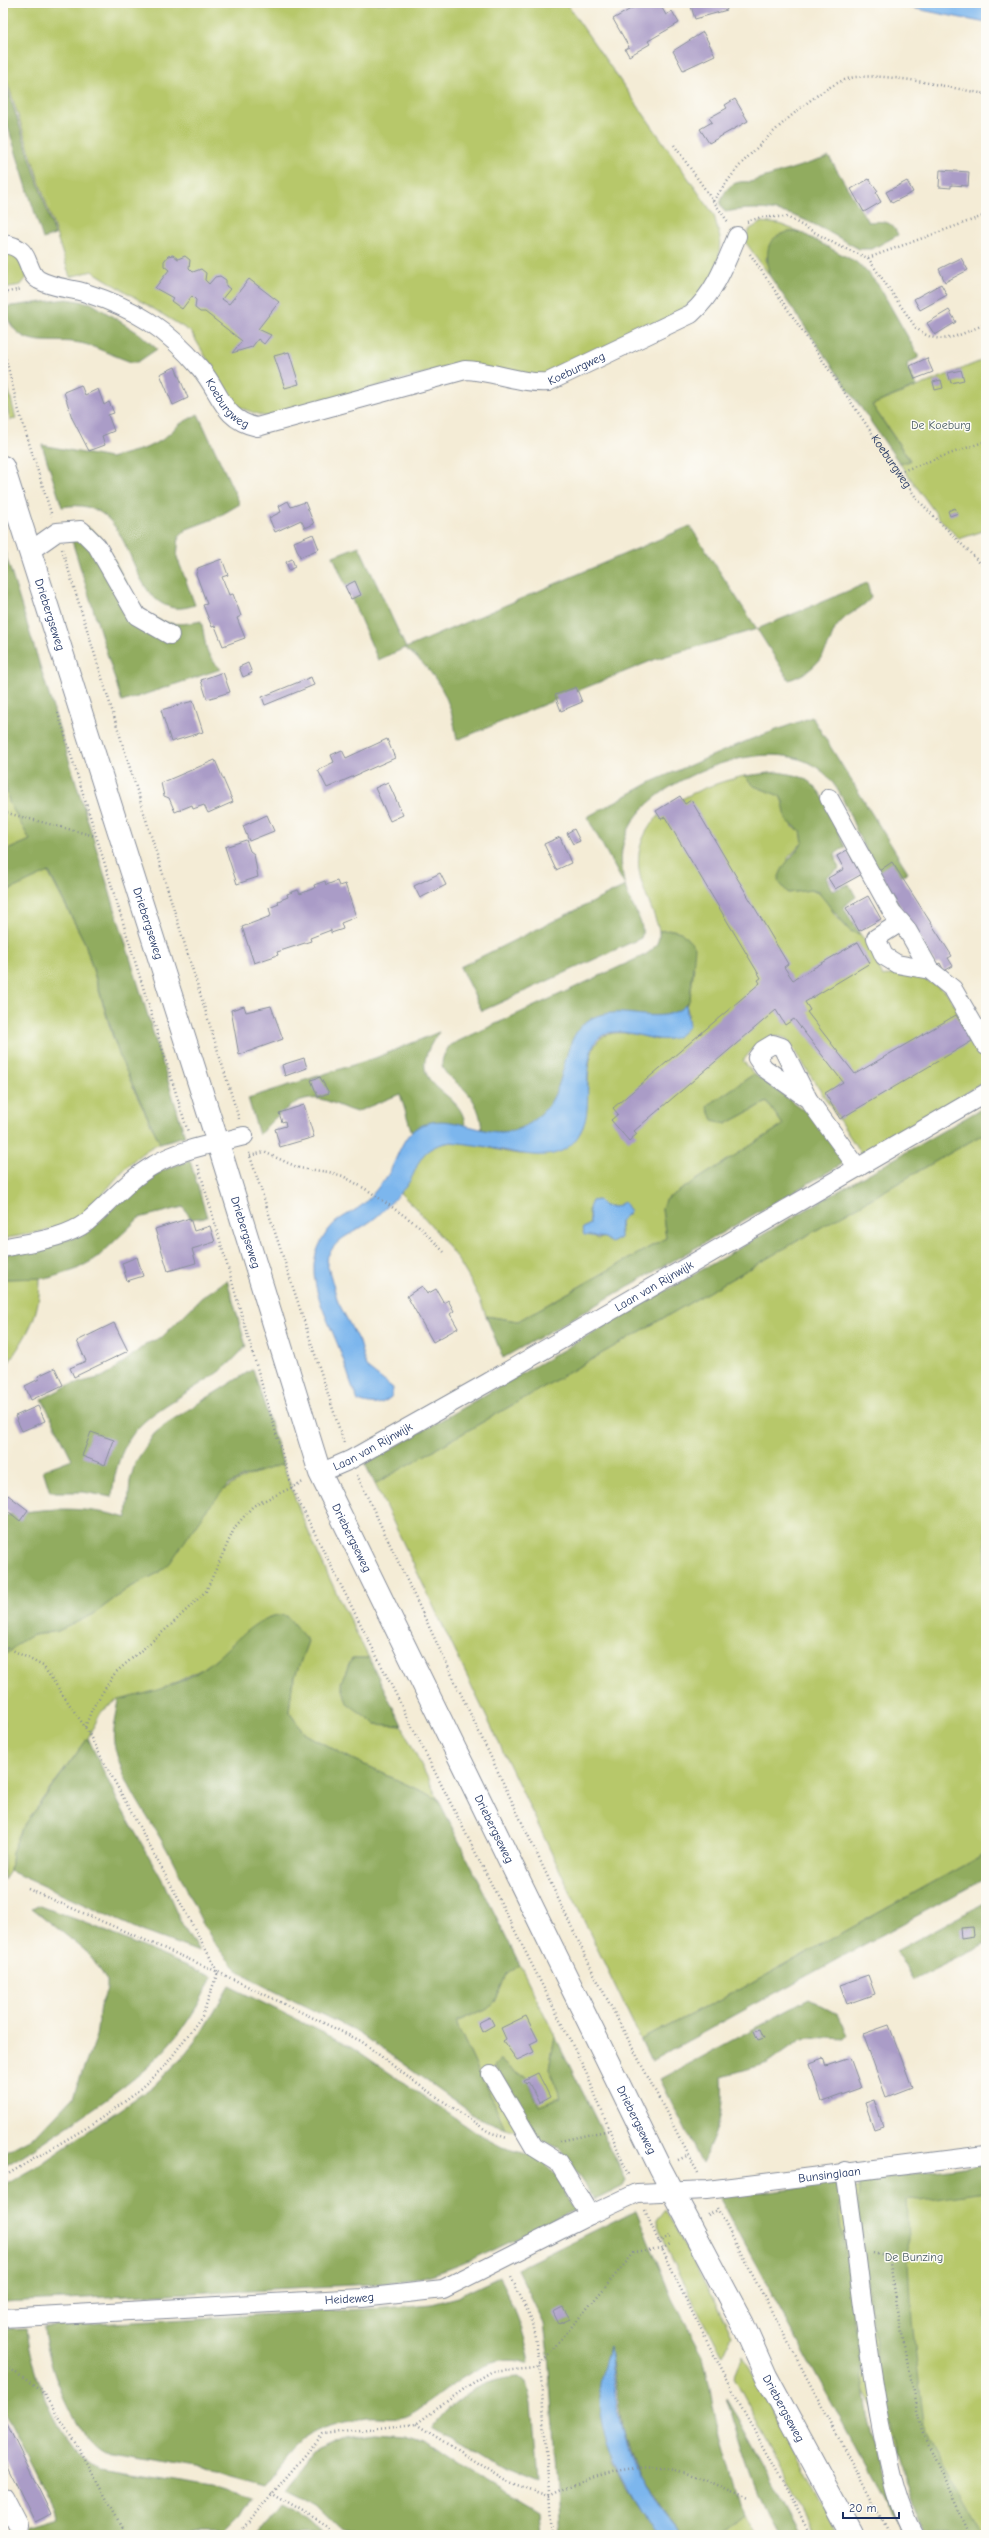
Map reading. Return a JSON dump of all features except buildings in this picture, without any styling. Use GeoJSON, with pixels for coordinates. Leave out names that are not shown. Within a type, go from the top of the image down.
{"type":"FeatureCollection","features":[{"type":"Feature","properties":{"kind":"main road","name":"Driebergseweg"},"geometry":{"type":"LineString","coordinates":[[3,456],[5,472],[218,1143],[320,1473],[673,2192],[743,2324],[766,2376],[852,2535]]}},
{"type":"Feature","properties":{"kind":"street","name":"Koeburgweg"},"geometry":{"type":"LineString","coordinates":[[3,244],[17,248],[23,253],[37,279],[46,284],[106,300],[155,324],[201,369],[229,414],[236,420],[257,427],[465,370],[494,373],[536,383],[548,382],[691,314],[702,304],[714,287],[737,236]]}},
{"type":"Feature","properties":{"kind":"street"},"geometry":{"type":"LineString","coordinates":[[30,552],[57,532],[81,530],[97,546],[137,616],[170,635]]}},
{"type":"Feature","properties":{"kind":"street"},"geometry":{"type":"LineString","coordinates":[[829,798],[892,912],[901,922],[930,970],[953,989],[986,1046]]}},
{"type":"Feature","properties":{"kind":"street"},"geometry":{"type":"LineString","coordinates":[[901,922],[876,938],[884,956],[897,964],[930,970]]}},
{"type":"Feature","properties":{"kind":"street","name":"Laan van Rijnwijk"},"geometry":{"type":"LineString","coordinates":[[320,1473],[350,1460],[487,1383],[986,1093]]}},
{"type":"Feature","properties":{"kind":"street"},"geometry":{"type":"LineString","coordinates":[[808,1099],[858,1168]]}},
{"type":"Feature","properties":{"kind":"street"},"geometry":{"type":"LineString","coordinates":[[3,1248],[70,1232],[87,1222],[130,1180],[155,1164],[194,1150],[244,1136]]}},
{"type":"Feature","properties":{"kind":"street"},"geometry":{"type":"LineString","coordinates":[[491,2074],[534,2147],[558,2162],[590,2215]]}},
{"type":"Feature","properties":{"kind":"street","name":"Bunsinglaan"},"geometry":{"type":"LineString","coordinates":[[673,2192],[707,2190],[845,2171],[986,2155]]}},
{"type":"Feature","properties":{"kind":"street"},"geometry":{"type":"LineString","coordinates":[[845,2171],[857,2248],[869,2361],[888,2458],[905,2520],[914,2535]]}},
{"type":"Feature","properties":{"kind":"street","name":"Heideweg"},"geometry":{"type":"LineString","coordinates":[[3,2318],[362,2298],[443,2289],[503,2261],[590,2215],[637,2193],[673,2192]]}},
{"type":"Feature","properties":{"kind":"street"},"geometry":{"type":"LineString","coordinates":[[3,2497],[18,2526]]}},
{"type":"Feature","properties":{"kind":"path"},"geometry":{"type":"LineString","coordinates":[[713,201],[742,163],[812,99],[831,86],[854,77],[889,77],[986,94]]}},
{"type":"Feature","properties":{"kind":"path"},"geometry":{"type":"LineString","coordinates":[[674,145],[737,236],[745,222],[761,217],[787,217],[839,246],[868,258],[916,328],[926,337],[935,340],[946,339],[986,324]]}},
{"type":"Feature","properties":{"kind":"path"},"geometry":{"type":"LineString","coordinates":[[868,258],[986,216]]}},
{"type":"Feature","properties":{"kind":"path","name":"Koeburgweg"},"geometry":{"type":"LineString","coordinates":[[737,236],[917,499],[986,569]]}},
{"type":"Feature","properties":{"kind":"path"},"geometry":{"type":"LineString","coordinates":[[3,347],[18,408],[250,1156],[350,1460],[381,1531],[590,1965],[689,2155]]}},
{"type":"Feature","properties":{"kind":"path"},"geometry":{"type":"LineString","coordinates":[[899,472],[986,441]]}},
{"type":"Feature","properties":{"kind":"path","name":"Driebergseweg"},"geometry":{"type":"LineString","coordinates":[[3,812],[96,836],[194,1150]]}},
{"type":"Feature","properties":{"kind":"path"},"geometry":{"type":"LineString","coordinates":[[250,1156],[264,1152],[299,1168],[329,1172],[342,1176],[369,1191],[393,1210],[418,1226],[444,1252]]}},
{"type":"Feature","properties":{"kind":"path"},"geometry":{"type":"LineString","coordinates":[[85,1727],[92,1709],[115,1673],[172,1624],[206,1591],[235,1527],[253,1506],[292,1488]]}},
{"type":"Feature","properties":{"kind":"path"},"geometry":{"type":"LineString","coordinates":[[3,1645],[44,1666],[85,1727],[218,1972],[202,2016],[165,2066],[131,2097],[93,2124],[3,2177]]}},
{"type":"Feature","properties":{"kind":"path"},"geometry":{"type":"LineString","coordinates":[[28,1889],[218,1972],[361,2041],[413,2081],[489,2132],[534,2147],[610,2130]]}},
{"type":"Feature","properties":{"kind":"path"},"geometry":{"type":"LineString","coordinates":[[637,2193],[661,2248],[725,2375],[811,2535]]}},
{"type":"Feature","properties":{"kind":"path"},"geometry":{"type":"LineString","coordinates":[[718,2210],[890,2535]]}},
{"type":"Feature","properties":{"kind":"path"},"geometry":{"type":"LineString","coordinates":[[237,2535],[271,2493],[323,2434],[416,2424],[468,2386],[491,2372],[537,2368],[634,2253],[661,2248],[669,2244]]}},
{"type":"Feature","properties":{"kind":"path"},"geometry":{"type":"LineString","coordinates":[[857,2248],[889,2257],[905,2352],[923,2432],[970,2535]]}},
{"type":"Feature","properties":{"kind":"path"},"geometry":{"type":"LineString","coordinates":[[503,2261],[531,2318],[540,2364],[552,2535]]}},
{"type":"Feature","properties":{"kind":"path"},"geometry":{"type":"LineString","coordinates":[[3,2364],[41,2390],[83,2455],[126,2535]]}},
{"type":"Feature","properties":{"kind":"path"},"geometry":{"type":"LineString","coordinates":[[416,2424],[504,2480],[549,2496],[585,2478],[640,2467],[675,2470],[749,2498]]}},
{"type":"Feature","properties":{"kind":"path"},"geometry":{"type":"LineString","coordinates":[[271,2493],[328,2526],[333,2535]]}},
{"type":"Feature","properties":{"kind":"green space"},"geometry":{"type":"Polygon","coordinates":[[[3,3],[566,3],[714,215],[720,238],[719,257],[713,277],[695,300],[674,315],[543,377],[458,364],[266,417],[235,406],[191,332],[92,271],[70,277],[3,69],[3,3]]]}},
{"type":"Feature","properties":{"kind":"green space"},"geometry":{"type":"Polygon","coordinates":[[[3,75],[55,235],[43,239],[3,111],[3,75]]]}},
{"type":"Feature","properties":{"kind":"green space"},"geometry":{"type":"Polygon","coordinates":[[[829,157],[868,222],[886,222],[893,226],[898,235],[872,249],[859,249],[826,230],[795,216],[764,209],[745,209],[725,212],[720,204],[727,189],[738,182],[750,182],[829,157]]]}},
{"type":"Feature","properties":{"kind":"green space"},"geometry":{"type":"Polygon","coordinates":[[[762,222],[779,224],[800,232],[788,232],[766,258],[769,275],[744,240],[750,229],[762,222]]]}},
{"type":"Feature","properties":{"kind":"green space"},"geometry":{"type":"Polygon","coordinates":[[[788,232],[800,232],[856,262],[866,271],[879,286],[918,355],[918,358],[908,363],[907,367],[917,386],[872,405],[910,461],[900,464],[769,275],[768,248],[770,243],[774,238],[788,232]]]}},
{"type":"Feature","properties":{"kind":"green space"},"geometry":{"type":"Polygon","coordinates":[[[3,248],[17,255],[27,277],[21,285],[3,288],[3,248]]]}},
{"type":"Feature","properties":{"kind":"green space"},"geometry":{"type":"Polygon","coordinates":[[[67,299],[91,303],[140,334],[157,349],[138,362],[131,362],[88,345],[75,342],[38,341],[27,338],[18,332],[10,323],[4,307],[67,299]]]}},
{"type":"Feature","properties":{"kind":"green space","name":"De Koeburg"},"geometry":{"type":"Polygon","coordinates":[[[986,359],[986,530],[959,539],[939,518],[900,464],[910,460],[872,405],[986,359]]]}},
{"type":"Feature","properties":{"kind":"green space"},"geometry":{"type":"Polygon","coordinates":[[[3,369],[16,419],[10,420],[3,387],[3,369]]]}},
{"type":"Feature","properties":{"kind":"green space"},"geometry":{"type":"Polygon","coordinates":[[[198,414],[240,504],[216,518],[187,529],[179,536],[177,557],[195,605],[174,608],[157,600],[145,586],[117,530],[105,515],[87,507],[62,507],[42,445],[110,458],[146,448],[162,440],[180,424],[198,414]]]}},
{"type":"Feature","properties":{"kind":"green space"},"geometry":{"type":"Polygon","coordinates":[[[690,526],[757,629],[656,659],[457,740],[447,699],[434,677],[426,667],[405,648],[378,660],[333,556],[359,546],[406,648],[690,526]]]}},
{"type":"Feature","properties":{"kind":"green space"},"geometry":{"type":"Polygon","coordinates":[[[87,527],[95,532],[103,542],[127,585],[143,609],[153,617],[166,622],[181,624],[201,621],[208,652],[221,669],[122,702],[68,528],[87,527]]]}},
{"type":"Feature","properties":{"kind":"green space"},"geometry":{"type":"Polygon","coordinates":[[[3,546],[185,1136],[160,1143],[120,1058],[85,943],[49,872],[3,893],[3,852],[30,840],[9,802],[3,772],[3,546]]]}},
{"type":"Feature","properties":{"kind":"green space"},"geometry":{"type":"Polygon","coordinates":[[[867,583],[871,598],[841,621],[835,628],[827,649],[814,666],[803,674],[789,680],[757,629],[867,583]]]}},
{"type":"Feature","properties":{"kind":"green space"},"geometry":{"type":"Polygon","coordinates":[[[812,717],[908,872],[892,882],[880,877],[837,789],[824,773],[805,761],[781,756],[756,756],[729,761],[702,770],[678,782],[657,796],[641,811],[630,827],[624,841],[622,851],[622,869],[627,893],[642,927],[641,938],[482,1011],[460,967],[625,886],[587,817],[653,781],[749,740],[812,717]]]}},
{"type":"Feature","properties":{"kind":"green space"},"geometry":{"type":"Polygon","coordinates":[[[3,772],[9,802],[30,840],[3,852],[3,772]]]}},
{"type":"Feature","properties":{"kind":"green space"},"geometry":{"type":"Polygon","coordinates":[[[778,772],[803,778],[811,783],[818,790],[829,808],[845,847],[835,854],[839,869],[826,877],[832,891],[849,884],[856,897],[843,907],[860,934],[850,931],[818,892],[811,890],[788,893],[778,881],[785,865],[803,842],[801,831],[786,820],[783,802],[780,796],[754,786],[744,776],[778,772]]]}},
{"type":"Feature","properties":{"kind":"green space"},"geometry":{"type":"Polygon","coordinates":[[[744,776],[754,786],[780,796],[793,827],[801,831],[803,842],[788,858],[788,893],[811,890],[822,895],[835,915],[850,931],[860,934],[883,963],[878,966],[883,977],[900,972],[916,975],[946,991],[986,1053],[986,1081],[861,1154],[787,1039],[780,1037],[768,1038],[752,1050],[743,1061],[754,1074],[707,1106],[726,1124],[767,1102],[783,1125],[665,1200],[662,1209],[666,1238],[518,1321],[486,1316],[471,1282],[439,1234],[400,1193],[408,1182],[423,1154],[439,1145],[450,1142],[461,1142],[525,1154],[580,1133],[585,1113],[591,1055],[597,1042],[609,1034],[628,1033],[657,1040],[689,1015],[686,1005],[690,999],[694,967],[673,930],[659,931],[645,893],[639,870],[640,850],[646,832],[657,818],[672,805],[707,787],[744,776]],[[598,1200],[592,1201],[589,1208],[590,1224],[582,1229],[598,1239],[621,1232],[620,1221],[615,1207],[604,1206],[598,1200]]]}},
{"type":"Feature","properties":{"kind":"green space"},"geometry":{"type":"Polygon","coordinates":[[[48,872],[85,943],[113,1038],[135,1092],[160,1143],[136,1158],[98,1200],[77,1219],[70,1223],[42,1232],[3,1239],[3,893],[48,872]]]}},
{"type":"Feature","properties":{"kind":"green space"},"geometry":{"type":"Polygon","coordinates":[[[673,930],[681,932],[695,947],[690,999],[680,1010],[668,1015],[654,1016],[624,1014],[609,1015],[595,1019],[582,1028],[571,1044],[558,1089],[548,1107],[540,1115],[532,1122],[514,1130],[493,1132],[482,1130],[479,1114],[472,1099],[465,1090],[444,1071],[442,1066],[442,1060],[450,1045],[645,955],[656,945],[659,931],[673,930]]]}},
{"type":"Feature","properties":{"kind":"green space"},"geometry":{"type":"Polygon","coordinates":[[[439,1032],[428,1051],[425,1066],[428,1077],[462,1113],[465,1126],[444,1123],[431,1124],[412,1133],[400,1094],[356,1112],[324,1100],[305,1100],[296,1103],[279,1114],[259,1135],[248,1098],[375,1058],[439,1032]]]}},
{"type":"Feature","properties":{"kind":"green space"},"geometry":{"type":"Polygon","coordinates":[[[754,1074],[819,1121],[844,1163],[503,1358],[486,1316],[518,1321],[666,1238],[662,1209],[665,1200],[783,1125],[767,1102],[726,1124],[713,1120],[707,1106],[754,1074]]]}},
{"type":"Feature","properties":{"kind":"green space"},"geometry":{"type":"Polygon","coordinates":[[[986,1106],[986,1135],[985,1133],[375,1484],[365,1464],[986,1106]]]}},
{"type":"Feature","properties":{"kind":"green space"},"geometry":{"type":"Polygon","coordinates":[[[985,1133],[986,1853],[747,1986],[641,2040],[375,1484],[985,1133]]]}},
{"type":"Feature","properties":{"kind":"green space"},"geometry":{"type":"Polygon","coordinates":[[[190,1161],[207,1217],[191,1219],[183,1207],[139,1218],[97,1258],[75,1270],[50,1278],[3,1279],[3,1255],[82,1236],[96,1225],[140,1183],[161,1172],[190,1161]]]}},
{"type":"Feature","properties":{"kind":"green space"},"geometry":{"type":"Polygon","coordinates":[[[40,1278],[39,1293],[34,1318],[24,1338],[3,1372],[3,1279],[40,1278]]]}},
{"type":"Feature","properties":{"kind":"green space"},"geometry":{"type":"Polygon","coordinates":[[[227,1280],[246,1346],[225,1367],[161,1409],[146,1420],[134,1433],[123,1450],[116,1471],[112,1497],[83,1492],[50,1492],[43,1470],[72,1459],[42,1399],[69,1385],[102,1377],[114,1370],[146,1344],[162,1337],[201,1298],[227,1280]]]}},
{"type":"Feature","properties":{"kind":"green space"},"geometry":{"type":"Polygon","coordinates":[[[253,1369],[283,1464],[243,1477],[228,1485],[204,1513],[170,1563],[158,1573],[127,1589],[94,1614],[58,1631],[34,1635],[20,1642],[3,1657],[3,1516],[34,1511],[65,1509],[96,1511],[127,1518],[130,1481],[135,1463],[154,1434],[167,1423],[253,1369]]]}},
{"type":"Feature","properties":{"kind":"green space"},"geometry":{"type":"Polygon","coordinates":[[[283,1464],[311,1539],[369,1658],[352,1658],[341,1683],[376,1724],[402,1726],[438,1799],[352,1759],[305,1734],[289,1712],[292,1685],[308,1641],[288,1619],[269,1617],[204,1668],[161,1690],[116,1701],[101,1712],[88,1738],[41,1801],[12,1852],[10,1871],[4,1880],[3,1657],[20,1641],[34,1635],[58,1631],[94,1614],[127,1589],[158,1573],[217,1496],[240,1480],[283,1464]]]}},
{"type":"Feature","properties":{"kind":"green space"},"geometry":{"type":"Polygon","coordinates":[[[278,1615],[287,1616],[308,1641],[292,1685],[289,1712],[305,1734],[352,1759],[438,1799],[520,1965],[506,1975],[495,2002],[486,2009],[458,2021],[457,2025],[505,2128],[477,2117],[361,2034],[248,1978],[234,1966],[211,1938],[171,1857],[123,1774],[114,1743],[114,1727],[119,1700],[141,1695],[184,1680],[204,1668],[239,1637],[258,1623],[267,1618],[278,1615]]]}},
{"type":"Feature","properties":{"kind":"green space"},"geometry":{"type":"Polygon","coordinates":[[[352,1658],[369,1658],[402,1726],[376,1724],[347,1703],[341,1683],[352,1658]]]}},
{"type":"Feature","properties":{"kind":"green space"},"geometry":{"type":"Polygon","coordinates":[[[88,1738],[119,1804],[163,1881],[181,1922],[199,1952],[142,1931],[10,1871],[12,1852],[21,1830],[88,1738]]]}},
{"type":"Feature","properties":{"kind":"green space"},"geometry":{"type":"Polygon","coordinates":[[[986,1853],[986,1878],[651,2061],[641,2040],[747,1986],[986,1853]]]}},
{"type":"Feature","properties":{"kind":"green space"},"geometry":{"type":"Polygon","coordinates":[[[986,1902],[986,1944],[913,1980],[896,1951],[986,1902]]]}},
{"type":"Feature","properties":{"kind":"green space"},"geometry":{"type":"Polygon","coordinates":[[[38,1905],[91,1925],[212,1977],[185,2025],[154,2061],[136,2077],[95,2107],[3,2167],[3,2153],[37,2135],[73,2097],[96,2036],[100,2006],[107,1989],[107,1980],[88,1953],[32,1908],[38,1905]]]}},
{"type":"Feature","properties":{"kind":"green space"},"geometry":{"type":"Polygon","coordinates":[[[520,1965],[555,2036],[549,2069],[561,2098],[539,2106],[527,2077],[516,2074],[500,2060],[529,2135],[505,2128],[457,2025],[458,2021],[486,2009],[495,2002],[506,1975],[520,1965]]]}},
{"type":"Feature","properties":{"kind":"green space"},"geometry":{"type":"Polygon","coordinates":[[[229,1986],[352,2047],[481,2136],[502,2147],[541,2158],[556,2176],[574,2210],[509,2243],[464,2263],[441,2272],[394,2283],[3,2302],[3,2186],[35,2168],[152,2087],[184,2056],[200,2035],[229,1986]]]}},
{"type":"Feature","properties":{"kind":"green space"},"geometry":{"type":"Polygon","coordinates":[[[809,1999],[838,2014],[848,2035],[845,2039],[810,2037],[800,2040],[768,2063],[722,2076],[722,2101],[719,2121],[702,2163],[660,2079],[809,1999]]]}},
{"type":"Feature","properties":{"kind":"green space"},"geometry":{"type":"Polygon","coordinates":[[[555,2036],[626,2180],[622,2187],[595,2200],[559,2148],[529,2135],[494,2066],[500,2060],[516,2074],[527,2077],[539,2106],[561,2098],[549,2069],[555,2036]]]}},
{"type":"Feature","properties":{"kind":"green space"},"geometry":{"type":"Polygon","coordinates":[[[986,2164],[986,2192],[921,2201],[906,2200],[912,2321],[925,2432],[983,2535],[925,2535],[909,2495],[897,2454],[879,2370],[867,2285],[858,2200],[860,2181],[986,2164]]]}},
{"type":"Feature","properties":{"kind":"green space","name":"De Bunzing"},"geometry":{"type":"Polygon","coordinates":[[[986,2172],[986,2535],[940,2535],[860,2385],[830,2189],[885,2186],[986,2172]]]}},
{"type":"Feature","properties":{"kind":"green space"},"geometry":{"type":"Polygon","coordinates":[[[836,2183],[867,2416],[885,2484],[899,2526],[719,2197],[836,2183]]]}},
{"type":"Feature","properties":{"kind":"green space"},"geometry":{"type":"Polygon","coordinates":[[[665,2209],[732,2335],[722,2356],[671,2257],[656,2220],[665,2209]]]}},
{"type":"Feature","properties":{"kind":"green space"},"geometry":{"type":"Polygon","coordinates":[[[636,2210],[672,2299],[703,2356],[717,2425],[743,2516],[720,2535],[683,2535],[640,2478],[623,2434],[610,2347],[612,2459],[625,2485],[657,2535],[560,2535],[548,2353],[544,2324],[517,2269],[636,2210]]]}},
{"type":"Feature","properties":{"kind":"green space"},"geometry":{"type":"Polygon","coordinates":[[[499,2277],[518,2319],[530,2364],[512,2360],[495,2362],[464,2377],[421,2408],[406,2416],[392,2419],[367,2418],[341,2423],[317,2431],[296,2444],[263,2483],[223,2472],[105,2453],[93,2444],[82,2431],[72,2415],[56,2377],[50,2358],[44,2327],[384,2308],[431,2304],[457,2297],[499,2277]]]}},
{"type":"Feature","properties":{"kind":"green space"},"geometry":{"type":"Polygon","coordinates":[[[27,2328],[34,2366],[50,2408],[72,2445],[85,2459],[100,2469],[220,2488],[252,2498],[240,2519],[224,2535],[29,2535],[27,2527],[58,2518],[3,2409],[3,2329],[27,2328]]]}},
{"type":"Feature","properties":{"kind":"green space"},"geometry":{"type":"Polygon","coordinates":[[[743,2356],[838,2535],[817,2535],[734,2378],[743,2356]]]}},
{"type":"Feature","properties":{"kind":"green space"},"geometry":{"type":"Polygon","coordinates":[[[519,2377],[526,2383],[531,2403],[537,2483],[499,2468],[433,2427],[450,2408],[470,2392],[493,2381],[519,2377]]]}},
{"type":"Feature","properties":{"kind":"green space"},"geometry":{"type":"Polygon","coordinates":[[[727,2398],[802,2535],[781,2535],[772,2519],[750,2468],[727,2398]]]}},
{"type":"Feature","properties":{"kind":"green space"},"geometry":{"type":"Polygon","coordinates":[[[374,2434],[408,2436],[426,2442],[461,2466],[539,2512],[541,2535],[345,2535],[316,2507],[282,2490],[311,2453],[346,2438],[374,2434]]]}},
{"type":"Feature","properties":{"kind":"green space"},"geometry":{"type":"Polygon","coordinates":[[[279,2507],[307,2521],[323,2535],[257,2535],[279,2507]]]}},
{"type":"Feature","properties":{"kind":"green space"},"geometry":{"type":"Polygon","coordinates":[[[743,2516],[756,2535],[720,2535],[743,2516]]]}},
{"type":"Feature","properties":{"kind":"water"},"geometry":{"type":"Polygon","coordinates":[[[887,3],[960,3],[986,7],[986,23],[887,3]]]}},
{"type":"Feature","properties":{"kind":"water"},"geometry":{"type":"Polygon","coordinates":[[[686,1005],[689,1026],[678,1036],[669,1039],[660,1039],[617,1032],[608,1033],[596,1041],[590,1054],[585,1121],[579,1135],[571,1145],[562,1151],[540,1155],[515,1153],[483,1146],[451,1142],[439,1145],[430,1149],[424,1155],[419,1161],[413,1176],[408,1183],[382,1212],[373,1220],[339,1241],[334,1246],[326,1260],[338,1302],[359,1342],[366,1367],[393,1388],[392,1396],[384,1402],[368,1404],[358,1401],[323,1310],[315,1279],[315,1258],[321,1241],[331,1227],[337,1221],[361,1206],[371,1196],[385,1179],[409,1135],[422,1125],[435,1121],[449,1122],[490,1131],[504,1132],[517,1130],[534,1120],[549,1105],[558,1088],[572,1040],[578,1030],[586,1022],[597,1016],[609,1013],[654,1016],[665,1015],[676,1012],[686,1005]]]}},
{"type":"Feature","properties":{"kind":"water"},"geometry":{"type":"Polygon","coordinates":[[[598,1200],[604,1206],[615,1207],[624,1202],[630,1212],[620,1221],[620,1238],[611,1243],[605,1238],[584,1235],[582,1229],[590,1224],[589,1208],[592,1201],[598,1200]]]}},
{"type":"Feature","properties":{"kind":"water"},"geometry":{"type":"Polygon","coordinates":[[[610,2346],[618,2414],[622,2432],[633,2464],[656,2501],[683,2535],[657,2535],[635,2500],[614,2461],[601,2420],[599,2399],[601,2378],[610,2346]]]}}]}
